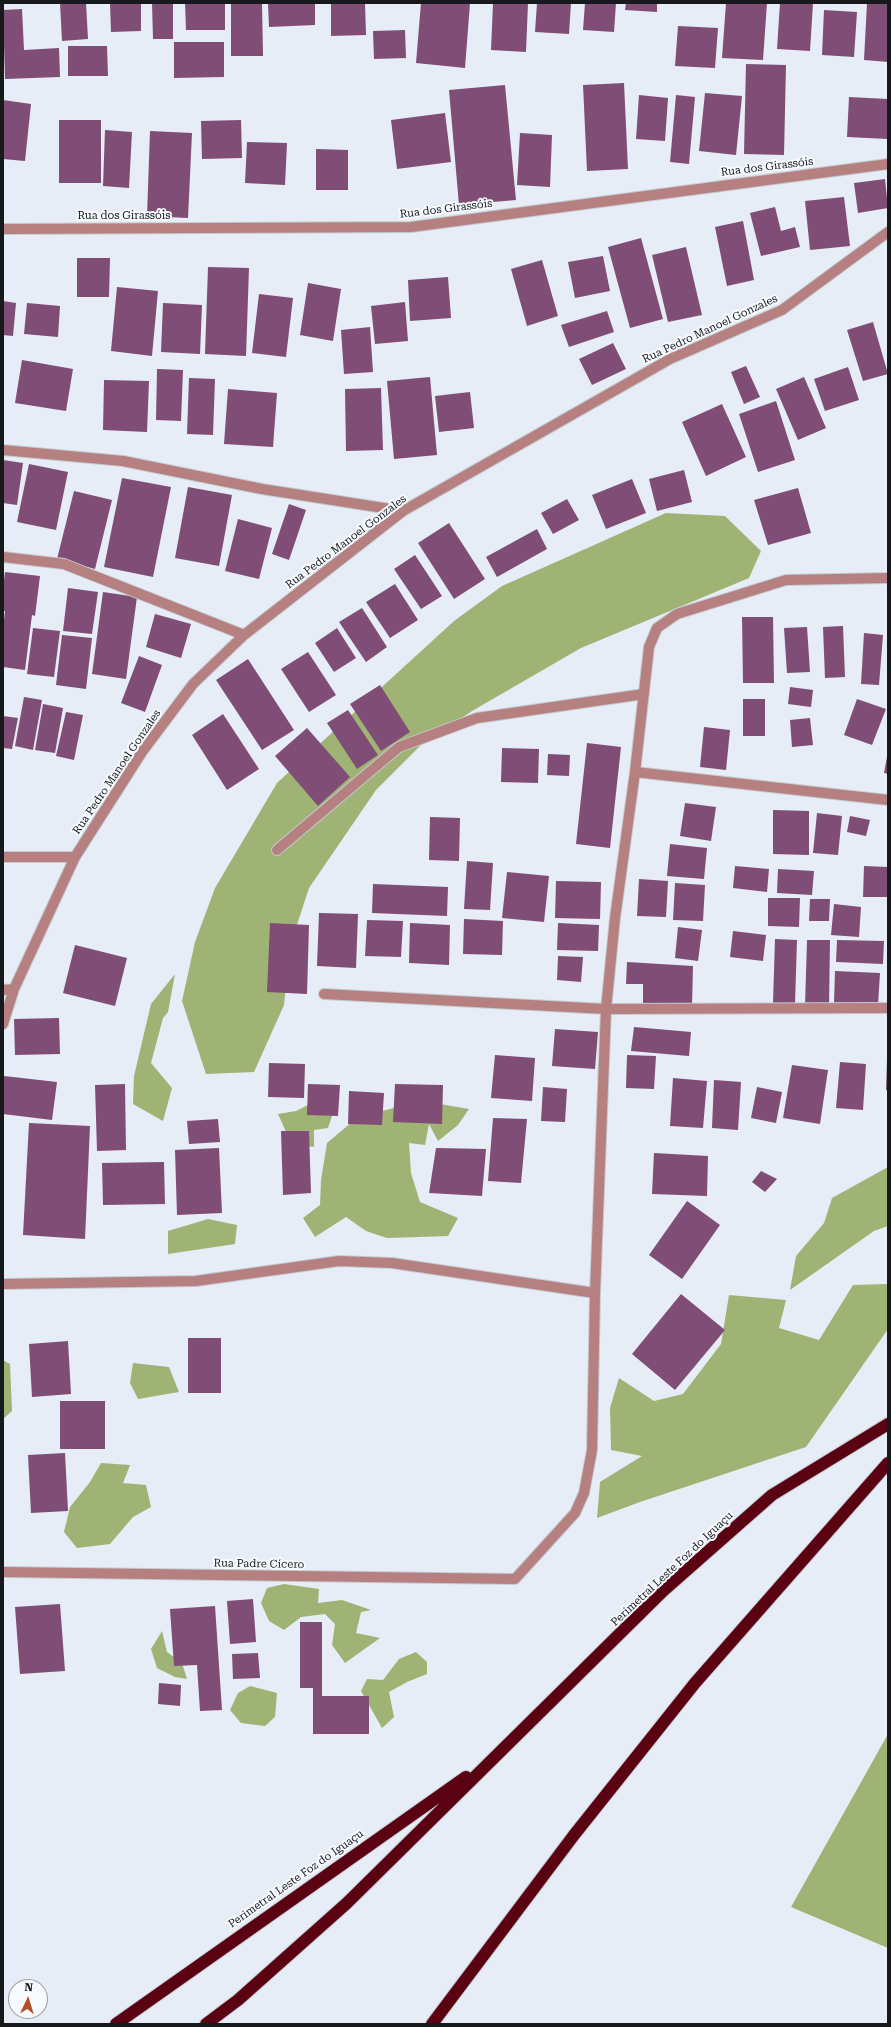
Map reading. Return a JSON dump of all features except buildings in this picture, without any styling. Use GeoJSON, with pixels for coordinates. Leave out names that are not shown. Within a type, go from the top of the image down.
{"type":"FeatureCollection","features":[{"type":"Feature","properties":{"kind":"highway","name":"Perimetral Leste Foz do Iguaçu"},"geometry":{"type":"LineString","coordinates":[[206,2024],[238,2000],[347,1903],[663,1591],[772,1495],[888,1424]]}},
{"type":"Feature","properties":{"kind":"highway"},"geometry":{"type":"LineString","coordinates":[[432,2024],[574,1835],[695,1683],[888,1463]]}},
{"type":"Feature","properties":{"kind":"highway","name":"Perimetral Leste Foz do Iguaçu"},"geometry":{"type":"LineString","coordinates":[[116,2024],[302,1891],[493,1758]]}},
{"type":"Feature","properties":{"kind":"street","name":"Rua dos Girassóis"},"geometry":{"type":"LineString","coordinates":[[3,229],[411,227],[888,164]]}},
{"type":"Feature","properties":{"kind":"street","name":"Rua Pedro Manoel Gonzales"},"geometry":{"type":"LineString","coordinates":[[3,1024],[14,990],[75,857],[142,752],[193,684],[244,635],[404,511],[670,359],[782,310],[888,232]]}},
{"type":"Feature","properties":{"kind":"street"},"geometry":{"type":"LineString","coordinates":[[3,450],[123,460],[262,489],[404,511]]}},
{"type":"Feature","properties":{"kind":"street"},"geometry":{"type":"LineString","coordinates":[[3,557],[64,564],[244,635]]}},
{"type":"Feature","properties":{"kind":"street"},"geometry":{"type":"LineString","coordinates":[[3,1284],[196,1281],[339,1261],[392,1263],[595,1293],[606,1009],[615,918],[635,772],[649,647],[657,628],[677,614],[786,580],[888,578]]}},
{"type":"Feature","properties":{"kind":"street"},"geometry":{"type":"LineString","coordinates":[[277,850],[399,747],[478,718],[644,694]]}},
{"type":"Feature","properties":{"kind":"street"},"geometry":{"type":"LineString","coordinates":[[635,772],[888,800]]}},
{"type":"Feature","properties":{"kind":"street"},"geometry":{"type":"LineString","coordinates":[[3,857],[75,857]]}},
{"type":"Feature","properties":{"kind":"street"},"geometry":{"type":"LineString","coordinates":[[3,990],[14,990]]}},
{"type":"Feature","properties":{"kind":"street"},"geometry":{"type":"LineString","coordinates":[[324,994],[606,1009],[888,1008]]}},
{"type":"Feature","properties":{"kind":"street","name":"Rua Padre Cícero"},"geometry":{"type":"LineString","coordinates":[[3,1572],[515,1580],[575,1513],[584,1493],[592,1450],[595,1293]]}},
{"type":"Feature","properties":{"kind":"green space"},"geometry":{"type":"Polygon","coordinates":[[[666,513],[725,516],[761,551],[749,578],[581,648],[472,711],[420,746],[376,790],[309,888],[290,946],[284,1005],[254,1072],[206,1074],[182,1001],[195,942],[215,888],[277,783],[454,621],[502,586],[666,513]]]}},
{"type":"Feature","properties":{"kind":"green space"},"geometry":{"type":"Polygon","coordinates":[[[175,974],[168,1012],[163,1018],[151,1063],[172,1088],[163,1121],[133,1104],[134,1076],[151,1004],[175,974]]]}},
{"type":"Feature","properties":{"kind":"green space"},"geometry":{"type":"Polygon","coordinates":[[[422,1101],[469,1109],[458,1125],[438,1141],[429,1124],[425,1145],[409,1143],[411,1173],[420,1202],[458,1218],[448,1236],[387,1238],[366,1231],[346,1217],[315,1237],[303,1218],[320,1205],[321,1180],[327,1143],[358,1117],[422,1101]]]}},
{"type":"Feature","properties":{"kind":"green space"},"geometry":{"type":"Polygon","coordinates":[[[312,1103],[336,1104],[328,1128],[314,1130],[314,1147],[291,1143],[278,1114],[296,1111],[312,1103]]]}},
{"type":"Feature","properties":{"kind":"green space"},"geometry":{"type":"Polygon","coordinates":[[[888,1167],[888,1226],[874,1231],[790,1290],[796,1256],[824,1223],[832,1198],[888,1167]]]}},
{"type":"Feature","properties":{"kind":"green space"},"geometry":{"type":"Polygon","coordinates":[[[208,1219],[237,1225],[235,1244],[168,1254],[168,1231],[208,1219]]]}},
{"type":"Feature","properties":{"kind":"green space"},"geometry":{"type":"Polygon","coordinates":[[[888,1284],[888,1329],[806,1447],[640,1502],[597,1518],[600,1482],[642,1456],[611,1450],[610,1408],[619,1378],[654,1401],[683,1394],[721,1344],[729,1295],[786,1300],[779,1328],[819,1340],[853,1285],[888,1284]]]}},
{"type":"Feature","properties":{"kind":"green space"},"geometry":{"type":"Polygon","coordinates":[[[3,1360],[10,1364],[12,1411],[3,1419],[3,1360]]]}},
{"type":"Feature","properties":{"kind":"green space"},"geometry":{"type":"Polygon","coordinates":[[[133,1363],[169,1367],[179,1392],[138,1399],[130,1383],[133,1363]]]}},
{"type":"Feature","properties":{"kind":"green space"},"geometry":{"type":"Polygon","coordinates":[[[101,1463],[130,1465],[123,1483],[146,1485],[151,1507],[133,1517],[110,1544],[77,1548],[64,1532],[70,1507],[90,1482],[101,1463]]]}},
{"type":"Feature","properties":{"kind":"green space"},"geometry":{"type":"Polygon","coordinates":[[[284,1584],[319,1589],[318,1603],[342,1600],[371,1610],[361,1612],[356,1633],[380,1638],[345,1663],[332,1645],[335,1624],[325,1614],[301,1617],[284,1630],[269,1621],[261,1603],[267,1588],[284,1584]]]}},
{"type":"Feature","properties":{"kind":"green space"},"geometry":{"type":"Polygon","coordinates":[[[162,1631],[167,1652],[182,1663],[187,1679],[175,1677],[157,1668],[151,1649],[162,1631]]]}},
{"type":"Feature","properties":{"kind":"green space"},"geometry":{"type":"Polygon","coordinates":[[[416,1652],[427,1662],[427,1674],[407,1682],[389,1692],[394,1717],[382,1728],[361,1691],[367,1679],[383,1680],[399,1659],[416,1652]]]}},
{"type":"Feature","properties":{"kind":"green space"},"geometry":{"type":"Polygon","coordinates":[[[250,1686],[277,1693],[275,1717],[265,1726],[241,1723],[230,1710],[238,1693],[250,1686]]]}},
{"type":"Feature","properties":{"kind":"green space"},"geometry":{"type":"Polygon","coordinates":[[[888,1734],[888,1948],[791,1907],[888,1734]]]}}]}
